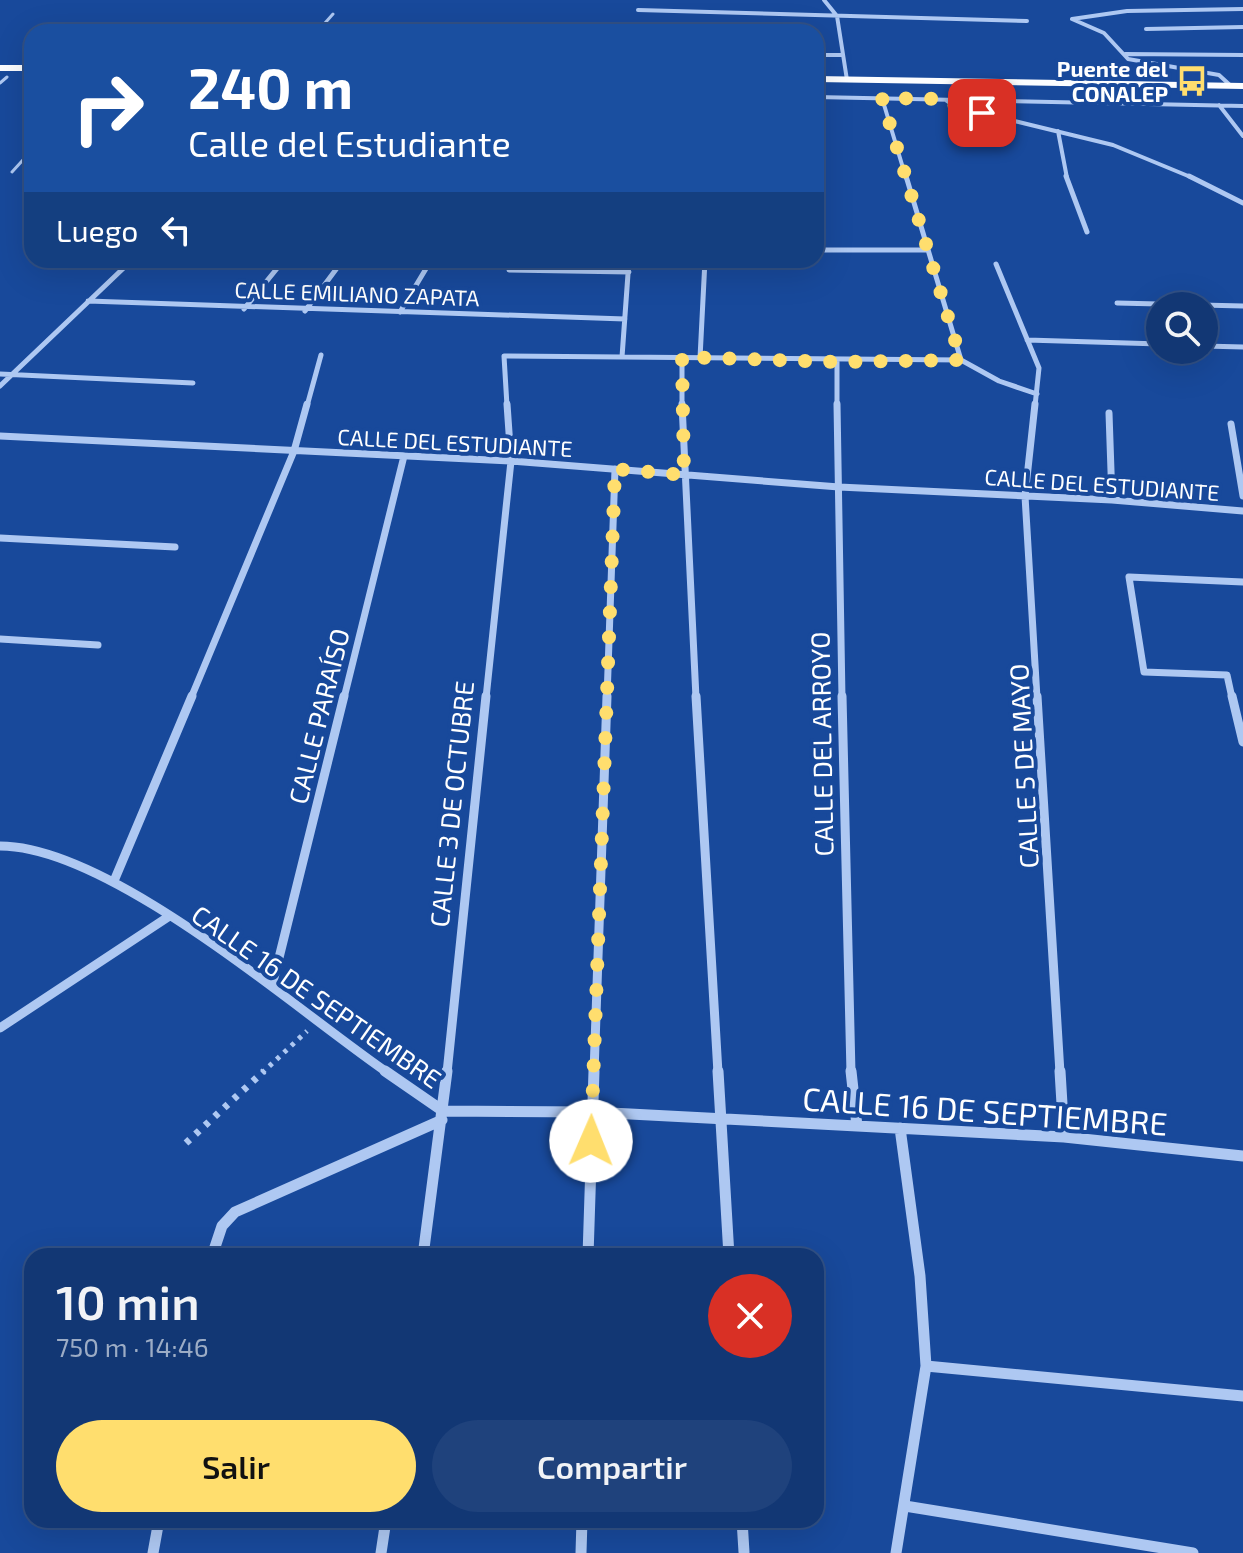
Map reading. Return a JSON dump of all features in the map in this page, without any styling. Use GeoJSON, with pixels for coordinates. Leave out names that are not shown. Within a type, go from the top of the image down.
{"type":"FeatureCollection","features":[{"type":"Feature","properties":{"kind":"highway"},"geometry":{"type":"LineString","coordinates":[[2,76],[24,70]]}},
{"type":"Feature","properties":{"kind":"highway"},"geometry":{"type":"LineString","coordinates":[[2,76],[24,77]]}},
{"type":"Feature","properties":{"kind":"highway"},"geometry":{"type":"LineString","coordinates":[[824,79],[1237,86]]}},
{"type":"Feature","properties":{"kind":"highway"},"geometry":{"type":"LineString","coordinates":[[824,91],[1133,100],[1243,98]]}},
{"type":"Feature","properties":{"kind":"street"},"geometry":{"type":"LineString","coordinates":[[824,0],[837,16],[847,80]]}},
{"type":"Feature","properties":{"kind":"street"},"geometry":{"type":"LineString","coordinates":[[1237,86],[1219,75],[1140,62],[1124,54],[1104,33],[1072,19],[1127,11],[1243,9]]}},
{"type":"Feature","properties":{"kind":"street"},"geometry":{"type":"LineString","coordinates":[[638,10],[1027,21]]}},
{"type":"Feature","properties":{"kind":"street"},"geometry":{"type":"LineString","coordinates":[[1146,29],[1243,27]]}},
{"type":"Feature","properties":{"kind":"street"},"geometry":{"type":"LineString","coordinates":[[1124,54],[1243,55]]}},
{"type":"Feature","properties":{"kind":"street"},"geometry":{"type":"LineString","coordinates":[[824,55],[843,55]]}},
{"type":"Feature","properties":{"kind":"street"},"geometry":{"type":"LineString","coordinates":[[824,97],[1133,100],[1243,106]]}},
{"type":"Feature","properties":{"kind":"street"},"geometry":{"type":"LineString","coordinates":[[882,98],[961,360]]}},
{"type":"Feature","properties":{"kind":"street"},"geometry":{"type":"LineString","coordinates":[[944,99],[957,107],[1113,145],[1165,164],[1243,203]]}},
{"type":"Feature","properties":{"kind":"street"},"geometry":{"type":"LineString","coordinates":[[1219,105],[1243,136]]}},
{"type":"Feature","properties":{"kind":"street"},"geometry":{"type":"LineString","coordinates":[[1058,131],[1069,191],[1087,232]]}},
{"type":"Feature","properties":{"kind":"street"},"geometry":{"type":"LineString","coordinates":[[824,250],[927,250]]}},
{"type":"Feature","properties":{"kind":"street","name":"CALLE 5 DE MAYO"},"geometry":{"type":"LineString","coordinates":[[996,264],[1039,368],[1025,496],[1064,1137]]}},
{"type":"Feature","properties":{"kind":"street"},"geometry":{"type":"LineString","coordinates":[[0,386],[123,268]]}},
{"type":"Feature","properties":{"kind":"street"},"geometry":{"type":"LineString","coordinates":[[244,309],[277,268]]}},
{"type":"Feature","properties":{"kind":"street"},"geometry":{"type":"LineString","coordinates":[[305,311],[337,268]]}},
{"type":"Feature","properties":{"kind":"street"},"geometry":{"type":"LineString","coordinates":[[400,312],[426,268]]}},
{"type":"Feature","properties":{"kind":"street"},"geometry":{"type":"LineString","coordinates":[[629,268],[622,357],[837,362],[961,360],[999,381],[1037,394]]}},
{"type":"Feature","properties":{"kind":"street"},"geometry":{"type":"LineString","coordinates":[[700,358],[705,268]]}},
{"type":"Feature","properties":{"kind":"street"},"geometry":{"type":"LineString","coordinates":[[509,270],[629,272]]}},
{"type":"Feature","properties":{"kind":"street","name":"CALLE EMILIANO ZAPATA"},"geometry":{"type":"LineString","coordinates":[[88,301],[244,309],[625,319]]}},
{"type":"Feature","properties":{"kind":"street"},"geometry":{"type":"LineString","coordinates":[[1117,303],[1243,306]]}},
{"type":"Feature","properties":{"kind":"street"},"geometry":{"type":"LineString","coordinates":[[1027,340],[1146,344]]}},
{"type":"Feature","properties":{"kind":"street"},"geometry":{"type":"LineString","coordinates":[[1218,346],[1243,347]]}},
{"type":"Feature","properties":{"kind":"street"},"geometry":{"type":"LineString","coordinates":[[114,881],[294,451],[321,355]]}},
{"type":"Feature","properties":{"kind":"street","name":"CALLE 3 DE OCTUBRE"},"geometry":{"type":"LineString","coordinates":[[424,1248],[443,1116],[511,461],[504,356],[622,357]]}},
{"type":"Feature","properties":{"kind":"street"},"geometry":{"type":"LineString","coordinates":[[682,357],[684,475],[729,1248]]}},
{"type":"Feature","properties":{"kind":"street","name":"CALLE DEL ARROYO"},"geometry":{"type":"LineString","coordinates":[[837,362],[836,477],[839,487],[848,1043],[857,1126]]}},
{"type":"Feature","properties":{"kind":"street"},"geometry":{"type":"LineString","coordinates":[[0,374],[193,383]]}},
{"type":"Feature","properties":{"kind":"street"},"geometry":{"type":"LineString","coordinates":[[1109,413],[1112,500]]}},
{"type":"Feature","properties":{"kind":"street"},"geometry":{"type":"LineString","coordinates":[[1231,424],[1243,496]]}},
{"type":"Feature","properties":{"kind":"street","name":"CALLE DEL ESTUDIANTE"},"geometry":{"type":"LineString","coordinates":[[0,436],[511,461],[839,487],[1112,500],[1243,511]]}},
{"type":"Feature","properties":{"kind":"street","name":"CALLE PARAÍSO"},"geometry":{"type":"LineString","coordinates":[[272,986],[404,456]]}},
{"type":"Feature","properties":{"kind":"street"},"geometry":{"type":"LineString","coordinates":[[588,1248],[615,469]]}},
{"type":"Feature","properties":{"kind":"street"},"geometry":{"type":"LineString","coordinates":[[0,538],[175,547]]}},
{"type":"Feature","properties":{"kind":"street"},"geometry":{"type":"LineString","coordinates":[[1243,582],[1129,577],[1144,672],[1227,675],[1243,742]]}},
{"type":"Feature","properties":{"kind":"street"},"geometry":{"type":"LineString","coordinates":[[0,639],[98,645]]}},
{"type":"Feature","properties":{"kind":"street","name":"CALLE 16 DE SEPTIEMBRE"},"geometry":{"type":"LineString","coordinates":[[0,846],[26,846],[114,881],[272,986],[316,1023],[443,1116],[592,1112],[723,1118],[1064,1137],[1243,1156]]}},
{"type":"Feature","properties":{"kind":"street"},"geometry":{"type":"LineString","coordinates":[[0,1028],[168,917]]}},
{"type":"Feature","properties":{"kind":"street"},"geometry":{"type":"LineString","coordinates":[[215,1248],[222,1226],[235,1212],[443,1116]]}},
{"type":"Feature","properties":{"kind":"street"},"geometry":{"type":"LineString","coordinates":[[896,1553],[926,1366],[920,1276],[900,1128]]}},
{"type":"Feature","properties":{"kind":"street"},"geometry":{"type":"LineString","coordinates":[[926,1366],[1243,1396]]}},
{"type":"Feature","properties":{"kind":"street"},"geometry":{"type":"LineString","coordinates":[[905,1506],[1193,1553]]}},
{"type":"Feature","properties":{"kind":"street"},"geometry":{"type":"LineString","coordinates":[[153,1553],[158,1528]]}},
{"type":"Feature","properties":{"kind":"street"},"geometry":{"type":"LineString","coordinates":[[381,1553],[385,1528]]}},
{"type":"Feature","properties":{"kind":"street"},"geometry":{"type":"LineString","coordinates":[[581,1553],[582,1528]]}},
{"type":"Feature","properties":{"kind":"street"},"geometry":{"type":"LineString","coordinates":[[742,1528],[744,1552]]}},
{"type":"Feature","properties":{"kind":"lane"},"geometry":{"type":"LineString","coordinates":[[324,24],[333,14]]}},
{"type":"Feature","properties":{"kind":"lane"},"geometry":{"type":"LineString","coordinates":[[12,172],[24,159]]}},
{"type":"Feature","properties":{"kind":"path"},"geometry":{"type":"LineString","coordinates":[[186,1143],[316,1023]]}},
{"type":"Feature","properties":{"kind":"place","name":"Puente del CONALEP"},"geometry":{"type":"Point","coordinates":[1192,81]}},
{"type":"Feature","properties":{"kind":"route"},"geometry":{"type":"LineString","coordinates":[[591,1141],[615,469],[684,475],[682,357],[837,362],[961,360],[886,121],[882,98],[944,99],[957,107],[982,113]]}}]}
